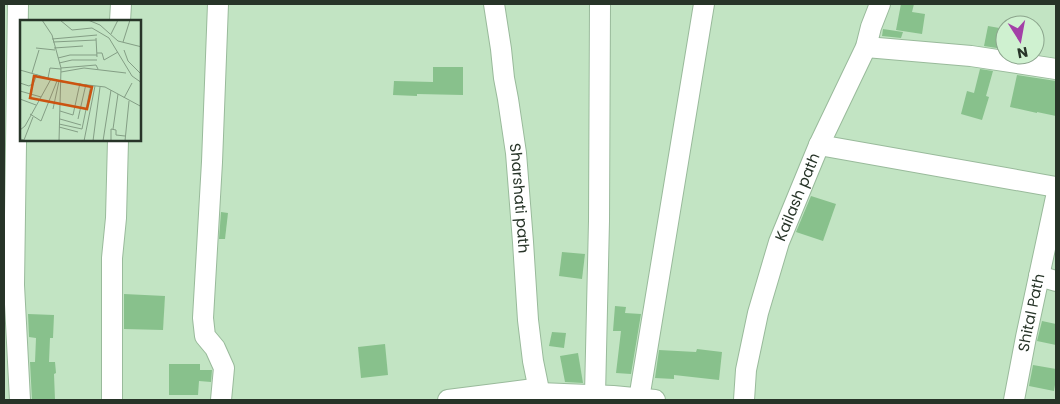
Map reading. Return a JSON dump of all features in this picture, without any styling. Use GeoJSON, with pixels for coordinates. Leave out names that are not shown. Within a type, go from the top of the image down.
{"type":"FeatureCollection","features":[{"type":"Feature","properties":{"kind":"street"},"geometry":{"type":"LineString","coordinates":[[18,4],[14,285],[20,400]]}},
{"type":"Feature","properties":{"kind":"street"},"geometry":{"type":"LineString","coordinates":[[120,20],[121,4]]}},
{"type":"Feature","properties":{"kind":"street"},"geometry":{"type":"LineString","coordinates":[[218,4],[203,318],[205,336],[215,348],[224,368],[221,400]]}},
{"type":"Feature","properties":{"kind":"street","name":"Sharshati path"},"geometry":{"type":"LineString","coordinates":[[494,4],[516,153],[528,320],[540,397]]}},
{"type":"Feature","properties":{"kind":"street"},"geometry":{"type":"LineString","coordinates":[[595,395],[599,221],[600,4]]}},
{"type":"Feature","properties":{"kind":"street"},"geometry":{"type":"LineString","coordinates":[[448,400],[534,389],[540,397],[595,395],[647,400],[704,4]]}},
{"type":"Feature","properties":{"kind":"street","name":"Kailash path"},"geometry":{"type":"LineString","coordinates":[[744,400],[746,370],[758,313],[778,242],[819,145],[866,47],[880,4]]}},
{"type":"Feature","properties":{"kind":"street"},"geometry":{"type":"LineString","coordinates":[[866,47],[971,56],[1056,69]]}},
{"type":"Feature","properties":{"kind":"street"},"geometry":{"type":"LineString","coordinates":[[112,400],[112,258],[116,218],[118,141]]}},
{"type":"Feature","properties":{"kind":"street"},"geometry":{"type":"LineString","coordinates":[[819,145],[1056,187]]}},
{"type":"Feature","properties":{"kind":"street","name":"Shital Path"},"geometry":{"type":"LineString","coordinates":[[1014,400],[1048,279],[1056,197]]}},
{"type":"Feature","properties":{"kind":"building"},"geometry":{"type":"Polygon","coordinates":[[[901,4],[914,4],[912,12],[925,14],[922,34],[896,30],[901,4]]]}},
{"type":"Feature","properties":{"kind":"building"},"geometry":{"type":"Polygon","coordinates":[[[988,26],[995,27],[995,48],[984,46],[988,26]]]}},
{"type":"Feature","properties":{"kind":"building"},"geometry":{"type":"Polygon","coordinates":[[[883,29],[903,32],[901,38],[882,36],[883,29]]]}},
{"type":"Feature","properties":{"kind":"building"},"geometry":{"type":"Polygon","coordinates":[[[433,67],[463,67],[463,95],[393,95],[394,81],[433,82],[433,67]]]}},
{"type":"Feature","properties":{"kind":"building"},"geometry":{"type":"Polygon","coordinates":[[[980,69],[993,71],[986,96],[989,97],[982,120],[961,114],[967,91],[974,93],[980,69]]]}},
{"type":"Feature","properties":{"kind":"building"},"geometry":{"type":"Polygon","coordinates":[[[1017,75],[1056,81],[1056,116],[1010,107],[1017,75]]]}},
{"type":"Feature","properties":{"kind":"building"},"geometry":{"type":"Polygon","coordinates":[[[811,196],[836,204],[823,241],[796,232],[811,196]]]}},
{"type":"Feature","properties":{"kind":"building"},"geometry":{"type":"Polygon","coordinates":[[[221,212],[228,213],[225,239],[219,239],[221,212]]]}},
{"type":"Feature","properties":{"kind":"building"},"geometry":{"type":"Polygon","coordinates":[[[562,252],[585,254],[582,279],[559,276],[562,252]]]}},
{"type":"Feature","properties":{"kind":"building"},"geometry":{"type":"Polygon","coordinates":[[[124,294],[165,296],[163,330],[124,329],[124,294]]]}},
{"type":"Feature","properties":{"kind":"building"},"geometry":{"type":"Polygon","coordinates":[[[615,306],[626,307],[625,313],[641,314],[631,374],[616,373],[621,331],[613,331],[615,306]]]}},
{"type":"Feature","properties":{"kind":"building"},"geometry":{"type":"Polygon","coordinates":[[[28,314],[54,315],[53,338],[50,338],[49,362],[55,362],[55,400],[32,400],[30,362],[35,362],[36,338],[29,337],[28,314]]]}},
{"type":"Feature","properties":{"kind":"building"},"geometry":{"type":"Polygon","coordinates":[[[1042,321],[1056,324],[1056,345],[1037,341],[1042,321]]]}},
{"type":"Feature","properties":{"kind":"building"},"geometry":{"type":"Polygon","coordinates":[[[552,332],[566,333],[564,348],[549,346],[552,332]]]}},
{"type":"Feature","properties":{"kind":"building"},"geometry":{"type":"Polygon","coordinates":[[[385,344],[388,375],[361,378],[358,347],[385,344]]]}},
{"type":"Feature","properties":{"kind":"building"},"geometry":{"type":"Polygon","coordinates":[[[697,349],[722,352],[719,380],[674,375],[674,379],[655,378],[659,350],[696,352],[697,349]]]}},
{"type":"Feature","properties":{"kind":"building"},"geometry":{"type":"Polygon","coordinates":[[[578,353],[583,383],[565,382],[560,356],[578,353]]]}},
{"type":"Feature","properties":{"kind":"building"},"geometry":{"type":"Polygon","coordinates":[[[169,364],[200,364],[200,370],[212,370],[211,382],[199,381],[198,395],[169,395],[169,364]]]}},
{"type":"Feature","properties":{"kind":"building"},"geometry":{"type":"Polygon","coordinates":[[[1033,365],[1056,369],[1054,391],[1029,386],[1033,365]]]}}]}
